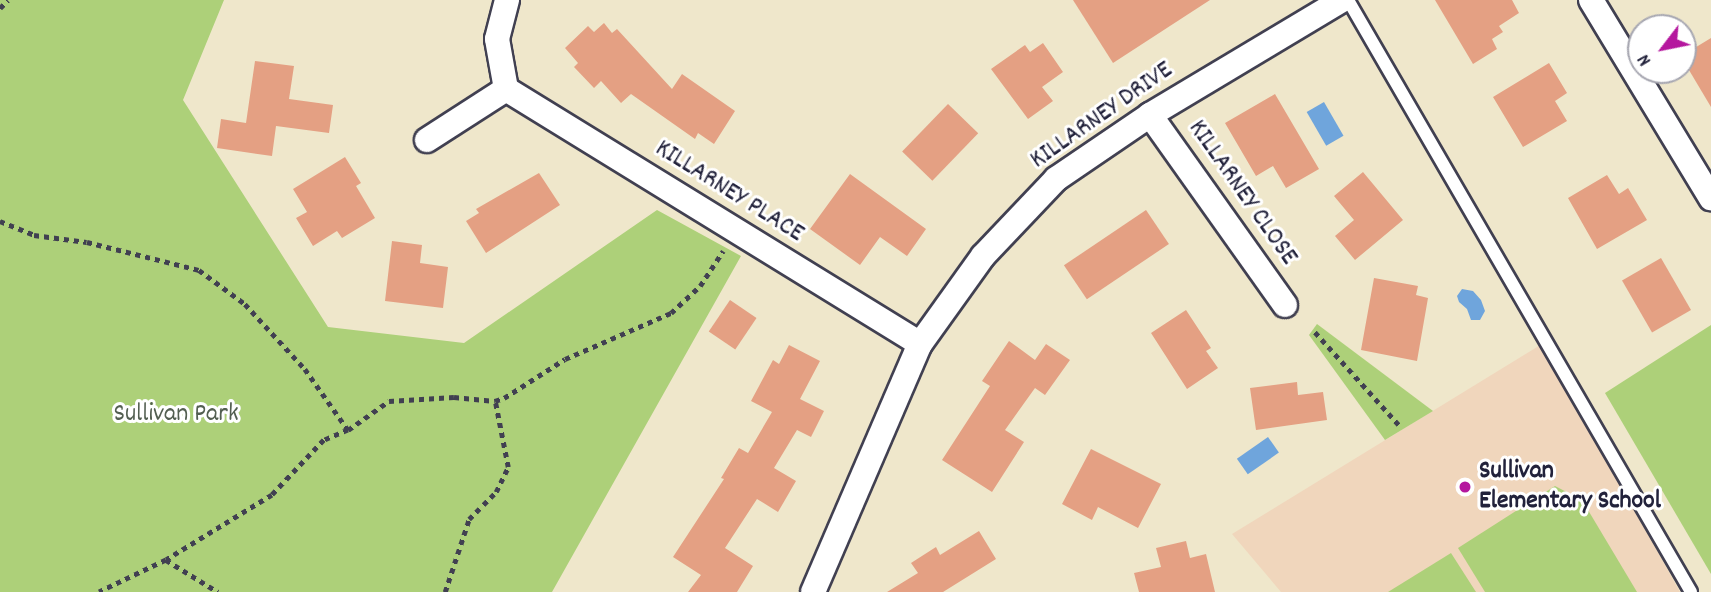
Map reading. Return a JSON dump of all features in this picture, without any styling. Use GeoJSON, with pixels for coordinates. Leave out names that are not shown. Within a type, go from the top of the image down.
{"type":"FeatureCollection","features":[{"type":"Feature","properties":{"kind":"street"},"geometry":{"type":"LineString","coordinates":[[428,140],[506,89],[497,39],[507,0]]}},
{"type":"Feature","properties":{"kind":"street","name":"KILLARNEY DRIVE"},"geometry":{"type":"LineString","coordinates":[[813,592],[920,344],[983,256],[1056,179],[1150,115],[1342,0]]}},
{"type":"Feature","properties":{"kind":"street"},"geometry":{"type":"LineString","coordinates":[[1591,0],[1709,188]]}},
{"type":"Feature","properties":{"kind":"street","name":"KILLARNEY PLACE"},"geometry":{"type":"LineString","coordinates":[[506,89],[920,344]]}},
{"type":"Feature","properties":{"kind":"street","name":"KILLARNEY CLOSE"},"geometry":{"type":"LineString","coordinates":[[1150,115],[1285,305]]}},
{"type":"Feature","properties":{"kind":"lane"},"geometry":{"type":"LineString","coordinates":[[1348,0],[1691,592]]}},
{"type":"Feature","properties":{"kind":"path"},"geometry":{"type":"LineString","coordinates":[[0,8],[8,0]]}},
{"type":"Feature","properties":{"kind":"path"},"geometry":{"type":"LineString","coordinates":[[0,221],[34,235],[87,243],[199,270],[245,304],[305,369],[348,430]]}},
{"type":"Feature","properties":{"kind":"path"},"geometry":{"type":"LineString","coordinates":[[99,592],[166,560],[272,495],[324,440],[348,430],[389,401],[454,397],[495,401],[565,359],[671,313],[700,286],[725,247]]}},
{"type":"Feature","properties":{"kind":"path"},"geometry":{"type":"LineString","coordinates":[[1315,332],[1399,425]]}},
{"type":"Feature","properties":{"kind":"path"},"geometry":{"type":"LineString","coordinates":[[445,592],[469,519],[496,492],[508,467],[495,401]]}},
{"type":"Feature","properties":{"kind":"path"},"geometry":{"type":"LineString","coordinates":[[166,560],[218,592]]}},
{"type":"Feature","properties":{"kind":"shaded area","name":"Sullivan Elementary School"},"geometry":{"type":"Polygon","coordinates":[[[1542,344],[1680,592],[1281,592],[1232,534],[1542,344]]]}},
{"type":"Feature","properties":{"kind":"green space","name":"Sullivan Park"},"geometry":{"type":"Polygon","coordinates":[[[0,0],[224,0],[183,100],[328,327],[464,343],[657,210],[741,256],[552,592],[0,592],[0,0]]]}},
{"type":"Feature","properties":{"kind":"green space"},"geometry":{"type":"Polygon","coordinates":[[[1317,324],[1433,411],[1385,440],[1309,335],[1317,324]]]}},
{"type":"Feature","properties":{"kind":"green space"},"geometry":{"type":"Polygon","coordinates":[[[1711,325],[1711,574],[1605,393],[1711,325]]]}},
{"type":"Feature","properties":{"kind":"green space"},"geometry":{"type":"Polygon","coordinates":[[[1555,486],[1582,500],[1637,592],[1485,592],[1458,548],[1555,486]]]}},
{"type":"Feature","properties":{"kind":"green space"},"geometry":{"type":"Polygon","coordinates":[[[1451,553],[1476,592],[1388,592],[1451,553]]]}},
{"type":"Feature","properties":{"kind":"water"},"geometry":{"type":"Polygon","coordinates":[[[1324,102],[1344,136],[1326,146],[1307,112],[1324,102]]]}},
{"type":"Feature","properties":{"kind":"water"},"geometry":{"type":"Polygon","coordinates":[[[1462,289],[1473,291],[1481,300],[1485,311],[1480,320],[1471,320],[1467,309],[1459,302],[1457,296],[1462,289]]]}},
{"type":"Feature","properties":{"kind":"water"},"geometry":{"type":"Polygon","coordinates":[[[1268,437],[1279,453],[1248,474],[1237,459],[1268,437]]]}},
{"type":"Feature","properties":{"kind":"building"},"geometry":{"type":"Polygon","coordinates":[[[1073,0],[1210,0],[1113,63],[1073,0]]]}},
{"type":"Feature","properties":{"kind":"building"},"geometry":{"type":"Polygon","coordinates":[[[1435,0],[1512,0],[1519,13],[1499,26],[1503,32],[1492,39],[1497,49],[1473,64],[1435,0]]]}},
{"type":"Feature","properties":{"kind":"building"},"geometry":{"type":"Polygon","coordinates":[[[604,23],[612,33],[617,29],[672,89],[682,74],[735,111],[714,144],[698,133],[695,139],[631,94],[621,103],[601,81],[594,88],[574,67],[578,63],[565,48],[588,26],[594,32],[604,23]]]}},
{"type":"Feature","properties":{"kind":"building"},"geometry":{"type":"Polygon","coordinates":[[[1711,38],[1711,107],[1697,84],[1697,46],[1711,38]]]}},
{"type":"Feature","properties":{"kind":"building"},"geometry":{"type":"Polygon","coordinates":[[[1043,43],[1063,72],[1042,87],[1053,101],[1028,119],[991,69],[1025,45],[1030,52],[1043,43]]]}},
{"type":"Feature","properties":{"kind":"building"},"geometry":{"type":"Polygon","coordinates":[[[255,61],[294,66],[289,99],[333,105],[329,133],[276,126],[272,156],[217,148],[221,119],[246,123],[255,61]]]}},
{"type":"Feature","properties":{"kind":"building"},"geometry":{"type":"Polygon","coordinates":[[[1549,63],[1567,93],[1555,101],[1567,121],[1523,147],[1493,97],[1549,63]]]}},
{"type":"Feature","properties":{"kind":"building"},"geometry":{"type":"Polygon","coordinates":[[[1275,94],[1319,169],[1286,188],[1273,166],[1256,176],[1225,123],[1275,94]]]}},
{"type":"Feature","properties":{"kind":"building"},"geometry":{"type":"Polygon","coordinates":[[[948,104],[978,133],[932,181],[902,151],[948,104]]]}},
{"type":"Feature","properties":{"kind":"building"},"geometry":{"type":"Polygon","coordinates":[[[345,157],[361,183],[356,186],[375,218],[342,238],[337,231],[313,246],[296,218],[307,212],[293,189],[345,157]]]}},
{"type":"Feature","properties":{"kind":"building"},"geometry":{"type":"Polygon","coordinates":[[[1363,172],[1403,220],[1355,260],[1335,236],[1354,220],[1334,196],[1363,172]]]}},
{"type":"Feature","properties":{"kind":"building"},"geometry":{"type":"Polygon","coordinates":[[[539,173],[560,205],[486,253],[466,221],[479,213],[476,209],[539,173]]]}},
{"type":"Feature","properties":{"kind":"building"},"geometry":{"type":"Polygon","coordinates":[[[850,174],[926,229],[907,256],[880,237],[860,265],[810,229],[850,174]]]}},
{"type":"Feature","properties":{"kind":"building"},"geometry":{"type":"Polygon","coordinates":[[[1607,175],[1619,194],[1628,188],[1647,220],[1597,249],[1568,198],[1607,175]]]}},
{"type":"Feature","properties":{"kind":"building"},"geometry":{"type":"Polygon","coordinates":[[[1146,210],[1169,244],[1087,299],[1064,265],[1146,210]]]}},
{"type":"Feature","properties":{"kind":"building"},"geometry":{"type":"Polygon","coordinates":[[[392,241],[422,245],[420,263],[448,267],[443,308],[385,301],[392,241]]]}},
{"type":"Feature","properties":{"kind":"building"},"geometry":{"type":"Polygon","coordinates":[[[1661,258],[1691,310],[1652,332],[1622,280],[1661,258]]]}},
{"type":"Feature","properties":{"kind":"building"},"geometry":{"type":"Polygon","coordinates":[[[1374,278],[1418,286],[1416,295],[1428,298],[1417,361],[1361,350],[1374,278]]]}},
{"type":"Feature","properties":{"kind":"building"},"geometry":{"type":"Polygon","coordinates":[[[730,300],[757,318],[735,349],[709,332],[730,300]]]}},
{"type":"Feature","properties":{"kind":"building"},"geometry":{"type":"Polygon","coordinates":[[[1186,310],[1211,348],[1206,351],[1218,368],[1187,389],[1151,333],[1186,310]]]}},
{"type":"Feature","properties":{"kind":"building"},"geometry":{"type":"Polygon","coordinates":[[[1009,341],[1035,360],[1046,344],[1070,360],[1045,395],[1035,388],[1005,430],[1024,442],[992,492],[942,460],[990,386],[982,381],[1009,341]]]}},
{"type":"Feature","properties":{"kind":"building"},"geometry":{"type":"Polygon","coordinates":[[[789,345],[820,361],[800,399],[824,411],[811,437],[797,430],[774,468],[796,481],[778,512],[757,499],[725,548],[753,566],[737,592],[688,592],[701,575],[673,557],[724,479],[721,478],[739,448],[748,453],[772,412],[751,401],[773,360],[779,364],[789,345]]]}},
{"type":"Feature","properties":{"kind":"building"},"geometry":{"type":"Polygon","coordinates":[[[1297,382],[1298,395],[1323,392],[1327,420],[1256,430],[1250,388],[1297,382]]]}},
{"type":"Feature","properties":{"kind":"building"},"geometry":{"type":"Polygon","coordinates":[[[1091,449],[1161,484],[1138,528],[1098,507],[1092,520],[1062,504],[1091,449]]]}},
{"type":"Feature","properties":{"kind":"building"},"geometry":{"type":"Polygon","coordinates":[[[979,531],[996,559],[943,592],[887,592],[918,573],[911,563],[936,547],[940,555],[979,531]]]}},
{"type":"Feature","properties":{"kind":"building"},"geometry":{"type":"Polygon","coordinates":[[[1186,541],[1190,558],[1206,554],[1215,592],[1139,592],[1134,573],[1161,567],[1156,548],[1186,541]]]}},
{"type":"Feature","properties":{"kind":"place","name":"Sullivan Elementary School"},"geometry":{"type":"Point","coordinates":[1465,487]}}]}
